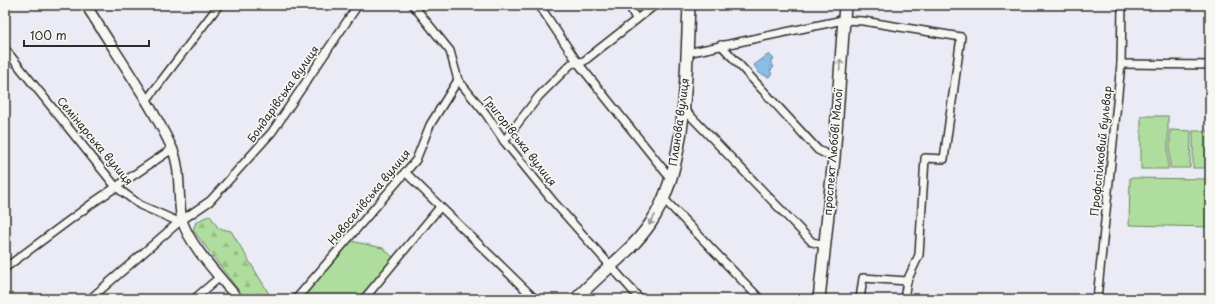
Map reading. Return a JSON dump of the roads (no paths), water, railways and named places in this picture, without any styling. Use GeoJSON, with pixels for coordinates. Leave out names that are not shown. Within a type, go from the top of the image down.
{"type":"FeatureCollection","features":[{"type":"Feature","properties":{"kind":"main road","name":"Планова вулиця"},"geometry":{"type":"LineString","coordinates":[[576,299],[632,247],[651,223],[664,199],[671,179],[679,141],[683,108],[689,5]]}},
{"type":"Feature","properties":{"kind":"main road","name":"проспект Любові Малої"},"geometry":{"type":"LineString","coordinates":[[819,299],[834,158],[845,5]]}},
{"type":"Feature","properties":{"kind":"street"},"geometry":{"type":"LineString","coordinates":[[86,5],[146,101],[172,149],[177,166],[180,221],[190,238],[238,299]]}},
{"type":"Feature","properties":{"kind":"street"},"geometry":{"type":"LineString","coordinates":[[146,101],[219,5]]}},
{"type":"Feature","properties":{"kind":"street","name":"Бондарівська вулиця"},"geometry":{"type":"LineString","coordinates":[[90,299],[180,221],[210,201],[236,174],[272,132],[358,5]]}},
{"type":"Feature","properties":{"kind":"street","name":"Григорівська вулиця"},"geometry":{"type":"LineString","coordinates":[[413,5],[450,51],[458,80],[486,114],[504,141],[610,266],[640,299]]}},
{"type":"Feature","properties":{"kind":"street"},"geometry":{"type":"LineString","coordinates":[[539,5],[578,63],[671,179]]}},
{"type":"Feature","properties":{"kind":"street"},"geometry":{"type":"LineString","coordinates":[[629,5],[636,19]]}},
{"type":"Feature","properties":{"kind":"street"},"geometry":{"type":"LineString","coordinates":[[504,141],[539,96],[570,64],[584,61],[655,5]]}},
{"type":"Feature","properties":{"kind":"street","name":"Профспілковий бульвар"},"geometry":{"type":"LineString","coordinates":[[1097,299],[1121,64],[1122,5]]}},
{"type":"Feature","properties":{"kind":"street"},"geometry":{"type":"LineString","coordinates":[[687,53],[843,20],[864,21],[961,37],[944,159],[925,158],[919,255],[907,281],[904,299]]}},
{"type":"Feature","properties":{"kind":"street"},"geometry":{"type":"LineString","coordinates":[[721,45],[818,150],[834,158]]}},
{"type":"Feature","properties":{"kind":"street","name":"Семінарська вулиця"},"geometry":{"type":"LineString","coordinates":[[5,49],[116,188],[140,205],[180,221]]}},
{"type":"Feature","properties":{"kind":"street"},"geometry":{"type":"LineString","coordinates":[[1121,64],[1210,65]]}},
{"type":"Feature","properties":{"kind":"street","name":"Новоселівська вулиця"},"geometry":{"type":"LineString","coordinates":[[296,299],[416,160],[430,125],[458,80]]}},
{"type":"Feature","properties":{"kind":"street"},"geometry":{"type":"LineString","coordinates":[[683,108],[812,242],[825,245]]}},
{"type":"Feature","properties":{"kind":"street"},"geometry":{"type":"LineString","coordinates":[[5,268],[172,149]]}},
{"type":"Feature","properties":{"kind":"street"},"geometry":{"type":"LineString","coordinates":[[405,172],[535,299]]}},
{"type":"Feature","properties":{"kind":"street"},"geometry":{"type":"LineString","coordinates":[[664,199],[760,299]]}},
{"type":"Feature","properties":{"kind":"street"},"geometry":{"type":"LineString","coordinates":[[364,299],[440,207]]}},
{"type":"Feature","properties":{"kind":"street"},"geometry":{"type":"LineString","coordinates":[[194,299],[220,277]]}},
{"type":"Feature","properties":{"kind":"street"},"geometry":{"type":"LineString","coordinates":[[860,299],[863,278],[907,281]]}},
{"type":"Feature","properties":{"kind":"water"},"geometry":{"type":"Polygon","coordinates":[[[769,54],[774,59],[770,61],[774,67],[770,71],[772,74],[769,77],[759,73],[754,65],[769,54]]]}}]}
